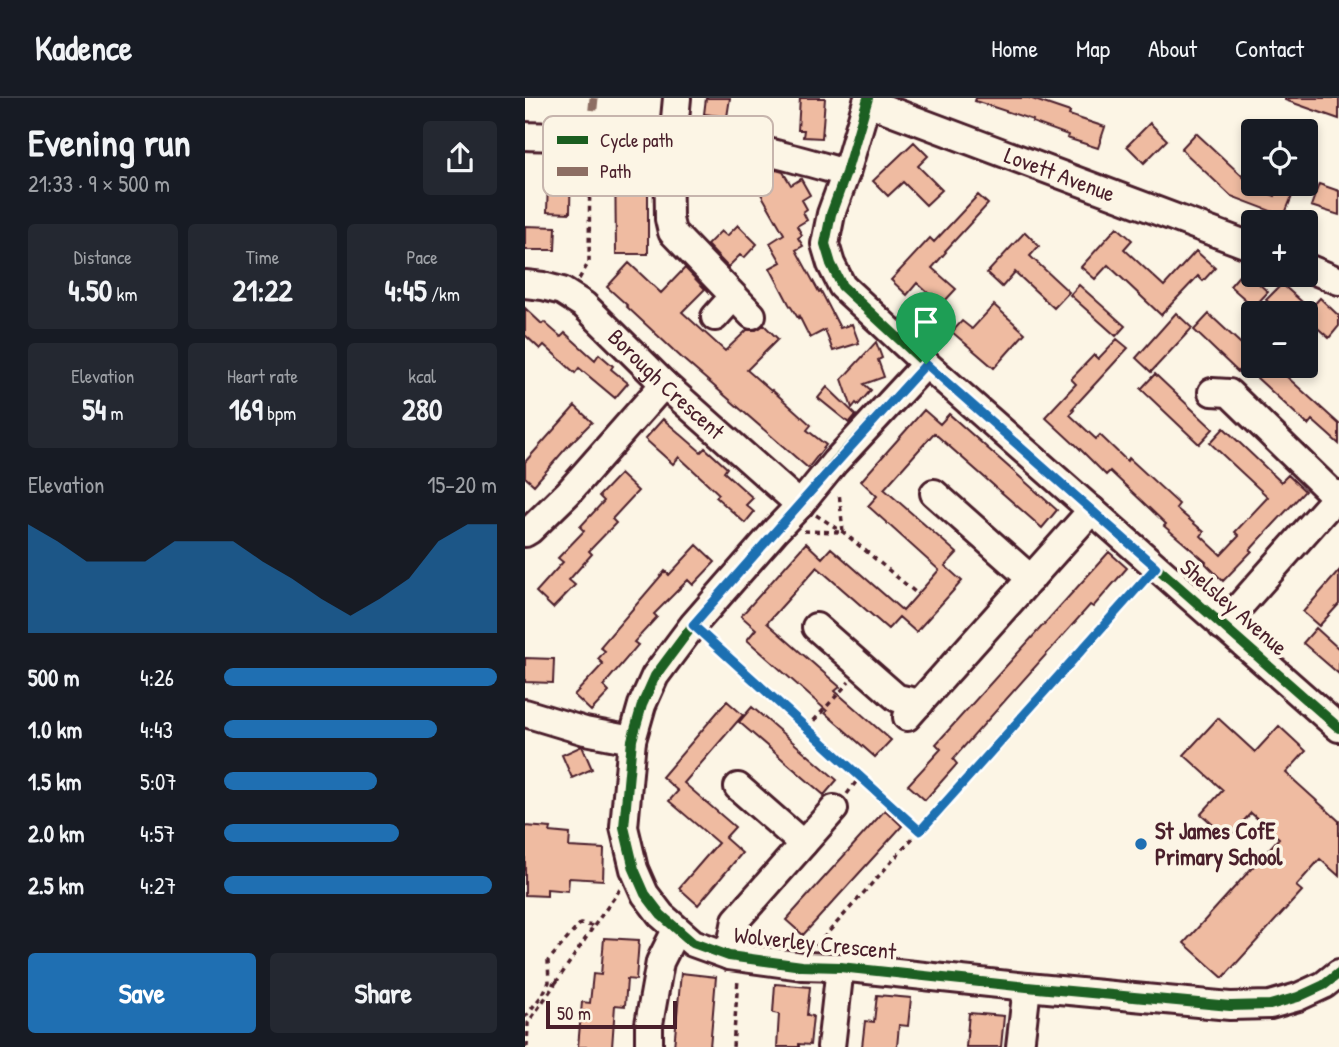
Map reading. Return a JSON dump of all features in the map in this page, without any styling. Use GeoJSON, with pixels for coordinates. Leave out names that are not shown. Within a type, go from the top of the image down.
{"type":"FeatureCollection","features":[{"type":"Feature","properties":{"kind":"street"},"geometry":{"type":"LineString","coordinates":[[674,116],[677,98]]}},
{"type":"Feature","properties":{"kind":"street","name":"Shelsley Avenue"},"geometry":{"type":"LineString","coordinates":[[868,100],[831,214],[825,244],[842,286],[926,364],[1222,626],[1336,720]]}},
{"type":"Feature","properties":{"kind":"street","name":"Lovett Avenue"},"geometry":{"type":"LineString","coordinates":[[868,100],[1241,242]]}},
{"type":"Feature","properties":{"kind":"street"},"geometry":{"type":"LineString","coordinates":[[525,136],[543,136]]}},
{"type":"Feature","properties":{"kind":"street"},"geometry":{"type":"LineString","coordinates":[[773,153],[846,173]]}},
{"type":"Feature","properties":{"kind":"street"},"geometry":{"type":"LineString","coordinates":[[670,196],[669,219],[672,232],[743,306],[715,317]]}},
{"type":"Feature","properties":{"kind":"street"},"geometry":{"type":"LineString","coordinates":[[1318,272],[1339,281]]}},
{"type":"Feature","properties":{"kind":"street","name":"Borough Crescent"},"geometry":{"type":"LineString","coordinates":[[525,284],[562,291],[584,305],[664,384],[800,505]]}},
{"type":"Feature","properties":{"kind":"street","name":"Wolverley Crescent"},"geometry":{"type":"LineString","coordinates":[[926,364],[835,462],[693,625],[655,676],[642,705],[632,740],[624,827],[634,869],[645,894],[661,915],[693,943],[734,957],[810,966],[1230,1006],[1270,1005],[1307,993],[1324,985],[1339,973]]}},
{"type":"Feature","properties":{"kind":"street"},"geometry":{"type":"LineString","coordinates":[[525,533],[568,493],[664,384]]}},
{"type":"Feature","properties":{"kind":"street"},"geometry":{"type":"LineString","coordinates":[[1212,392],[1229,393],[1338,495],[1222,626]]}},
{"type":"Feature","properties":{"kind":"street"},"geometry":{"type":"LineString","coordinates":[[933,493],[1031,579]]}},
{"type":"Feature","properties":{"kind":"street"},"geometry":{"type":"LineString","coordinates":[[816,627],[913,710],[1093,510]]}},
{"type":"Feature","properties":{"kind":"street"},"geometry":{"type":"LineString","coordinates":[[525,713],[585,731],[632,740]]}},
{"type":"Feature","properties":{"kind":"street"},"geometry":{"type":"LineString","coordinates":[[739,786],[803,844]]}},
{"type":"Feature","properties":{"kind":"street"},"geometry":{"type":"LineString","coordinates":[[734,957],[736,920],[834,809]]}},
{"type":"Feature","properties":{"kind":"street"},"geometry":{"type":"LineString","coordinates":[[649,1047],[649,1024],[660,962],[676,930]]}},
{"type":"Feature","properties":{"kind":"street"},"geometry":{"type":"LineString","coordinates":[[831,1047],[840,967]]}},
{"type":"Feature","properties":{"kind":"street"},"geometry":{"type":"LineString","coordinates":[[1020,1047],[1027,987]]}},
{"type":"Feature","properties":{"kind":"path"},"geometry":{"type":"LineString","coordinates":[[570,296],[589,262],[590,196]]}},
{"type":"Feature","properties":{"kind":"path"},"geometry":{"type":"LineString","coordinates":[[835,462],[843,532]]}},
{"type":"Feature","properties":{"kind":"path"},"geometry":{"type":"LineString","coordinates":[[800,505],[843,532],[915,592]]}},
{"type":"Feature","properties":{"kind":"path"},"geometry":{"type":"LineString","coordinates":[[776,530],[843,532]]}},
{"type":"Feature","properties":{"kind":"path"},"geometry":{"type":"LineString","coordinates":[[810,966],[812,950],[1156,567]]}},
{"type":"Feature","properties":{"kind":"path"},"geometry":{"type":"LineString","coordinates":[[693,625],[920,831]]}},
{"type":"Feature","properties":{"kind":"path"},"geometry":{"type":"LineString","coordinates":[[807,729],[862,667]]}},
{"type":"Feature","properties":{"kind":"path"},"geometry":{"type":"LineString","coordinates":[[527,1047],[528,1023],[634,869]]}},
{"type":"Feature","properties":{"kind":"path"},"geometry":{"type":"LineString","coordinates":[[525,1017],[549,982],[548,961],[580,924],[594,926]]}},
{"type":"Feature","properties":{"kind":"path"},"geometry":{"type":"LineString","coordinates":[[733,1047],[734,957]]}},
{"type":"Feature","properties":{"kind":"path"},"geometry":{"type":"LineString","coordinates":[[549,982],[555,984]]}},
{"type":"Feature","properties":{"kind":"building"},"geometry":{"type":"Polygon","coordinates":[[[706,98],[730,98],[727,116],[704,114],[706,98]]]}},
{"type":"Feature","properties":{"kind":"building"},"geometry":{"type":"Polygon","coordinates":[[[800,98],[825,98],[822,138],[803,137],[804,130],[798,130],[800,98]]]}},
{"type":"Feature","properties":{"kind":"building"},"geometry":{"type":"Polygon","coordinates":[[[976,98],[1029,98],[1105,127],[1098,148],[1067,138],[1068,135],[1032,122],[1033,120],[975,101],[976,98]]]}},
{"type":"Feature","properties":{"kind":"building"},"geometry":{"type":"Polygon","coordinates":[[[1339,98],[1339,119],[1285,100],[1339,98]]]}},
{"type":"Feature","properties":{"kind":"building"},"geometry":{"type":"Polygon","coordinates":[[[1150,123],[1167,140],[1144,163],[1127,146],[1150,123]]]}},
{"type":"Feature","properties":{"kind":"building"},"geometry":{"type":"Polygon","coordinates":[[[1196,133],[1241,175],[1241,196],[1292,196],[1286,210],[1268,210],[1231,196],[1181,149],[1196,133]]]}},
{"type":"Feature","properties":{"kind":"building"},"geometry":{"type":"Polygon","coordinates":[[[914,142],[928,156],[918,166],[942,190],[926,205],[903,182],[888,196],[873,181],[914,142]]]}},
{"type":"Feature","properties":{"kind":"building"},"geometry":{"type":"Polygon","coordinates":[[[776,170],[783,172],[791,185],[801,179],[810,195],[802,200],[807,209],[803,212],[807,220],[797,226],[802,235],[798,238],[803,246],[796,250],[840,328],[852,324],[859,343],[833,351],[825,330],[810,338],[770,268],[781,262],[770,243],[784,234],[762,196],[773,196],[773,172],[776,170]]]}},
{"type":"Feature","properties":{"kind":"building"},"geometry":{"type":"Polygon","coordinates":[[[1319,184],[1339,191],[1339,215],[1311,206],[1315,196],[1318,196],[1319,184]]]}},
{"type":"Feature","properties":{"kind":"building"},"geometry":{"type":"Polygon","coordinates":[[[978,195],[988,204],[932,268],[956,289],[941,305],[917,283],[907,295],[891,280],[930,238],[934,242],[978,195]]]}},
{"type":"Feature","properties":{"kind":"building"},"geometry":{"type":"Polygon","coordinates":[[[548,196],[570,196],[570,213],[547,212],[548,196]]]}},
{"type":"Feature","properties":{"kind":"building"},"geometry":{"type":"Polygon","coordinates":[[[615,196],[648,196],[648,254],[616,254],[615,196]]]}},
{"type":"Feature","properties":{"kind":"building"},"geometry":{"type":"Polygon","coordinates":[[[738,225],[757,244],[744,258],[740,255],[728,267],[707,245],[721,231],[727,236],[738,225]]]}},
{"type":"Feature","properties":{"kind":"building"},"geometry":{"type":"Polygon","coordinates":[[[525,226],[556,227],[555,250],[525,250],[525,226]]]}},
{"type":"Feature","properties":{"kind":"building"},"geometry":{"type":"Polygon","coordinates":[[[1117,227],[1132,240],[1124,249],[1164,286],[1196,251],[1215,268],[1203,281],[1198,276],[1161,315],[1108,265],[1095,279],[1081,267],[1117,227]]]}},
{"type":"Feature","properties":{"kind":"building"},"geometry":{"type":"Polygon","coordinates":[[[1025,232],[1039,246],[1030,256],[1069,292],[1054,308],[1015,272],[1002,287],[987,273],[1025,232]]]}},
{"type":"Feature","properties":{"kind":"building"},"geometry":{"type":"Polygon","coordinates":[[[629,263],[661,293],[685,268],[705,289],[682,312],[725,351],[747,330],[756,330],[764,325],[778,339],[747,370],[811,425],[807,430],[826,445],[808,468],[684,360],[607,287],[629,263]]]}},
{"type":"Feature","properties":{"kind":"building"},"geometry":{"type":"Polygon","coordinates":[[[1241,273],[1241,287],[1263,287],[1268,292],[1260,301],[1247,301],[1230,286],[1241,273]]]}},
{"type":"Feature","properties":{"kind":"building"},"geometry":{"type":"Polygon","coordinates":[[[1079,285],[1125,326],[1116,336],[1070,295],[1079,285]]]}},
{"type":"Feature","properties":{"kind":"building"},"geometry":{"type":"Polygon","coordinates":[[[1279,287],[1285,287],[1301,301],[1267,301],[1279,287]]]}},
{"type":"Feature","properties":{"kind":"building"},"geometry":{"type":"Polygon","coordinates":[[[1320,298],[1339,316],[1339,326],[1329,338],[1318,328],[1317,301],[1320,298]]]}},
{"type":"Feature","properties":{"kind":"building"},"geometry":{"type":"Polygon","coordinates":[[[994,305],[1025,333],[994,368],[952,332],[962,321],[972,329],[994,305]]]}},
{"type":"Feature","properties":{"kind":"building"},"geometry":{"type":"Polygon","coordinates":[[[525,308],[561,337],[565,333],[595,360],[599,354],[613,366],[611,369],[628,383],[615,398],[579,368],[575,373],[544,345],[540,349],[525,335],[525,308]]]}},
{"type":"Feature","properties":{"kind":"building"},"geometry":{"type":"Polygon","coordinates":[[[1176,313],[1192,328],[1151,372],[1136,358],[1176,313]]]}},
{"type":"Feature","properties":{"kind":"building"},"geometry":{"type":"Polygon","coordinates":[[[1209,314],[1241,344],[1241,369],[1238,372],[1194,330],[1209,314]]]}},
{"type":"Feature","properties":{"kind":"building"},"geometry":{"type":"Polygon","coordinates":[[[1117,339],[1128,348],[1072,409],[1074,410],[1070,415],[1096,439],[1100,435],[1127,461],[1129,458],[1179,504],[1176,508],[1204,532],[1201,536],[1221,555],[1239,536],[1235,532],[1268,497],[1210,443],[1224,428],[1281,482],[1288,475],[1305,491],[1223,581],[1110,471],[1106,475],[1045,417],[1076,384],[1071,379],[1094,355],[1098,359],[1117,339]]]}},
{"type":"Feature","properties":{"kind":"building"},"geometry":{"type":"Polygon","coordinates":[[[876,342],[882,358],[878,360],[884,377],[864,384],[871,390],[852,408],[842,379],[876,342]]]}},
{"type":"Feature","properties":{"kind":"building"},"geometry":{"type":"Polygon","coordinates":[[[1155,374],[1213,429],[1199,444],[1141,389],[1155,374]]]}},
{"type":"Feature","properties":{"kind":"building"},"geometry":{"type":"Polygon","coordinates":[[[1257,378],[1288,378],[1339,424],[1339,444],[1312,420],[1308,425],[1257,378]]]}},
{"type":"Feature","properties":{"kind":"building"},"geometry":{"type":"Polygon","coordinates":[[[827,387],[856,415],[849,423],[818,398],[827,387]]]}},
{"type":"Feature","properties":{"kind":"building"},"geometry":{"type":"Polygon","coordinates":[[[575,406],[592,422],[534,485],[525,477],[525,462],[575,406]]]}},
{"type":"Feature","properties":{"kind":"building"},"geometry":{"type":"Polygon","coordinates":[[[924,410],[940,424],[949,414],[1057,510],[1042,528],[934,433],[884,489],[957,553],[945,566],[962,581],[916,632],[899,617],[888,629],[817,567],[767,623],[840,687],[835,691],[891,740],[875,757],[747,640],[756,629],[741,616],[806,543],[822,558],[831,548],[903,611],[939,570],[868,506],[877,496],[861,481],[924,410]]]}},
{"type":"Feature","properties":{"kind":"building"},"geometry":{"type":"Polygon","coordinates":[[[663,419],[701,452],[705,448],[727,468],[724,472],[753,498],[746,505],[754,512],[745,523],[716,497],[719,494],[679,457],[673,464],[645,439],[663,419]]]}},
{"type":"Feature","properties":{"kind":"building"},"geometry":{"type":"Polygon","coordinates":[[[620,474],[638,491],[612,519],[616,523],[589,551],[592,554],[569,580],[575,585],[553,608],[536,592],[563,562],[558,558],[584,531],[580,527],[604,501],[599,496],[620,474]]]}},
{"type":"Feature","properties":{"kind":"building"},"geometry":{"type":"Polygon","coordinates":[[[697,545],[715,562],[693,585],[688,580],[654,614],[657,617],[634,642],[638,645],[603,686],[609,692],[591,711],[574,695],[603,664],[598,659],[605,651],[600,647],[665,571],[669,575],[697,545]]]}},
{"type":"Feature","properties":{"kind":"building"},"geometry":{"type":"Polygon","coordinates":[[[1109,552],[1127,568],[1093,607],[1090,605],[953,759],[957,764],[925,800],[908,785],[941,749],[936,744],[1109,552]]]}},
{"type":"Feature","properties":{"kind":"building"},"geometry":{"type":"Polygon","coordinates":[[[1339,571],[1339,604],[1319,626],[1303,612],[1339,571]]]}},
{"type":"Feature","properties":{"kind":"building"},"geometry":{"type":"Polygon","coordinates":[[[1316,628],[1339,649],[1339,674],[1303,643],[1316,628]]]}},
{"type":"Feature","properties":{"kind":"building"},"geometry":{"type":"Polygon","coordinates":[[[525,658],[554,659],[553,683],[525,682],[525,658]]]}},
{"type":"Feature","properties":{"kind":"building"},"geometry":{"type":"Polygon","coordinates":[[[727,701],[743,715],[684,783],[735,827],[725,838],[742,853],[698,905],[679,888],[718,843],[669,801],[678,791],[662,777],[727,701]]]}},
{"type":"Feature","properties":{"kind":"building"},"geometry":{"type":"Polygon","coordinates":[[[752,707],[837,780],[824,795],[739,722],[752,707]]]}},
{"type":"Feature","properties":{"kind":"building"},"geometry":{"type":"Polygon","coordinates":[[[1218,718],[1255,752],[1279,726],[1306,751],[1286,773],[1339,821],[1339,876],[1320,859],[1296,886],[1302,891],[1223,978],[1184,943],[1279,838],[1251,813],[1228,838],[1201,814],[1223,790],[1184,755],[1218,718]]]}},
{"type":"Feature","properties":{"kind":"building"},"geometry":{"type":"Polygon","coordinates":[[[582,746],[592,769],[572,778],[562,755],[582,746]]]}},
{"type":"Feature","properties":{"kind":"building"},"geometry":{"type":"Polygon","coordinates":[[[885,810],[902,826],[803,935],[786,920],[885,810]]]}},
{"type":"Feature","properties":{"kind":"building"},"geometry":{"type":"Polygon","coordinates":[[[525,826],[551,828],[550,832],[570,834],[569,847],[604,849],[603,880],[569,878],[568,891],[547,889],[547,896],[525,895],[525,826]]]}},
{"type":"Feature","properties":{"kind":"building"},"geometry":{"type":"Polygon","coordinates":[[[604,938],[639,940],[636,980],[627,979],[625,1006],[615,1005],[612,1047],[578,1047],[582,1002],[590,1003],[593,974],[601,975],[604,938]]]}},
{"type":"Feature","properties":{"kind":"building"},"geometry":{"type":"Polygon","coordinates":[[[681,973],[716,977],[710,1047],[674,1047],[681,973]]]}},
{"type":"Feature","properties":{"kind":"building"},"geometry":{"type":"Polygon","coordinates":[[[775,984],[810,987],[807,1015],[813,1016],[810,1045],[777,1047],[779,1014],[773,1013],[775,984]]]}},
{"type":"Feature","properties":{"kind":"building"},"geometry":{"type":"Polygon","coordinates":[[[877,995],[911,998],[908,1026],[899,1025],[897,1047],[862,1047],[865,1021],[874,1022],[877,995]]]}},
{"type":"Feature","properties":{"kind":"building"},"geometry":{"type":"Polygon","coordinates":[[[969,1013],[1004,1016],[1001,1047],[966,1047],[969,1013]]]}},
{"type":"Feature","properties":{"kind":"marked path"},"geometry":{"type":"LineString","coordinates":[[592,116],[594,98]]}},
{"type":"Feature","properties":{"kind":"cycle path"},"geometry":{"type":"LineString","coordinates":[[868,98],[831,214],[825,244],[842,286],[926,364],[1339,728]]}},
{"type":"Feature","properties":{"kind":"cycle path"},"geometry":{"type":"LineString","coordinates":[[926,364],[835,462],[693,625],[655,676],[642,705],[632,740],[624,827],[634,869],[645,894],[661,915],[693,943],[729,956],[802,966],[840,967],[1230,1006],[1270,1005],[1298,997],[1324,985],[1339,973]]}},
{"type":"Feature","properties":{"kind":"place","name":"St James CofE Primary School"},"geometry":{"type":"Point","coordinates":[1141,844]}},
{"type":"Feature","properties":{"kind":"route"},"geometry":{"type":"LineString","coordinates":[[926,364],[1156,567],[920,831],[693,625],[835,462],[926,364]]}}]}
